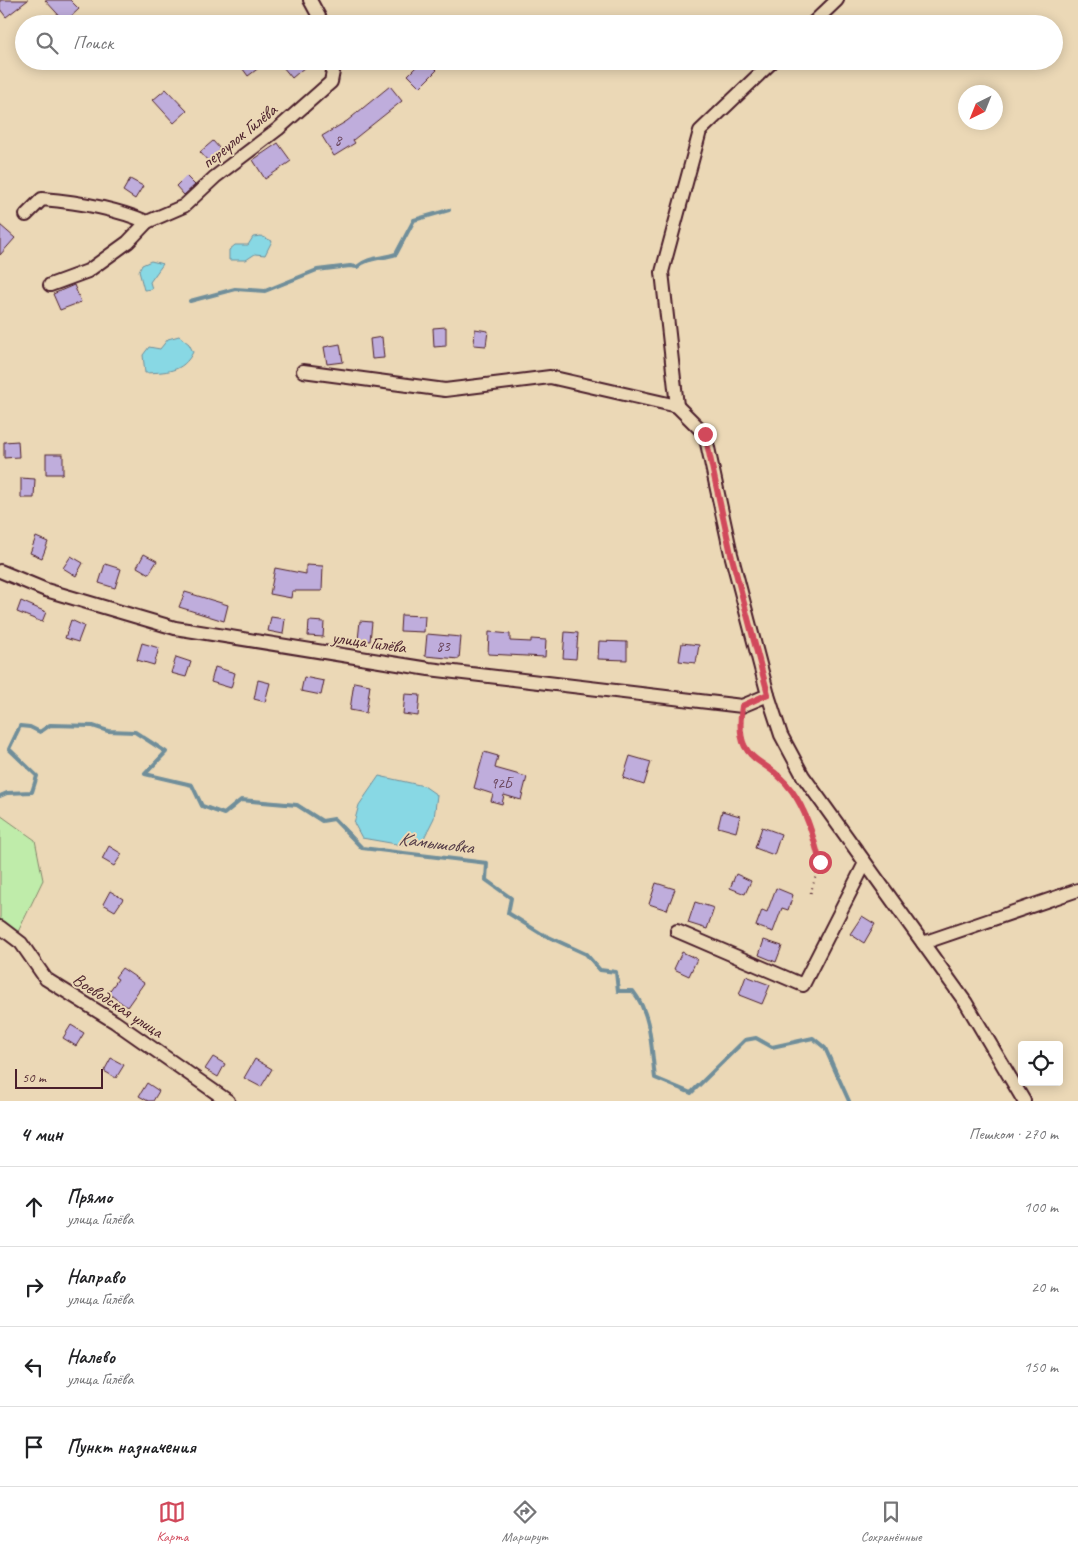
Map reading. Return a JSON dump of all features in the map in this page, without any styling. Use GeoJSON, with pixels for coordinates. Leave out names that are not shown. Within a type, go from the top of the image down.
{"type":"FeatureCollection","features":[{"type":"Feature","properties":{"kind":"street"},"geometry":{"type":"LineString","coordinates":[[310,0],[318,15]]}},
{"type":"Feature","properties":{"kind":"street"},"geometry":{"type":"LineString","coordinates":[[821,15],[837,0]]}},
{"type":"Feature","properties":{"kind":"street","name":"переулок Гилёва"},"geometry":{"type":"LineString","coordinates":[[50,285],[88,271],[128,242],[147,222],[184,206],[215,177],[278,129],[331,82],[333,70]]}},
{"type":"Feature","properties":{"kind":"street"},"geometry":{"type":"LineString","coordinates":[[677,406],[662,272],[700,131],[764,70]]}},
{"type":"Feature","properties":{"kind":"street"},"geometry":{"type":"LineString","coordinates":[[26,214],[42,199],[67,201],[112,211],[147,222]]}},
{"type":"Feature","properties":{"kind":"street"},"geometry":{"type":"LineString","coordinates":[[303,371],[445,390],[550,377],[677,406],[705,434],[731,554],[768,694],[781,735],[803,776],[966,1003],[1024,1101]]}},
{"type":"Feature","properties":{"kind":"street","name":"улица Гилёва"},"geometry":{"type":"LineString","coordinates":[[0,571],[46,590],[175,628],[429,669],[742,706]]}},
{"type":"Feature","properties":{"kind":"street"},"geometry":{"type":"LineString","coordinates":[[742,706],[768,694]]}},
{"type":"Feature","properties":{"kind":"street"},"geometry":{"type":"LineString","coordinates":[[677,930],[803,985],[865,863]]}},
{"type":"Feature","properties":{"kind":"street"},"geometry":{"type":"LineString","coordinates":[[923,943],[1078,890]]}},
{"type":"Feature","properties":{"kind":"street","name":"Воеводская улица"},"geometry":{"type":"LineString","coordinates":[[0,927],[21,943],[46,980],[115,1022],[228,1101]]}},
{"type":"Feature","properties":{"kind":"path"},"geometry":{"type":"LineString","coordinates":[[742,706],[740,722],[743,745],[750,756],[780,775],[807,815],[820,862],[810,895]]}},
{"type":"Feature","properties":{"kind":"green space"},"geometry":{"type":"Polygon","coordinates":[[[0,815],[35,840],[43,880],[16,936],[0,938],[0,815]]]}},
{"type":"Feature","properties":{"kind":"water"},"geometry":{"type":"Polygon","coordinates":[[[261,236],[272,241],[265,255],[255,254],[246,260],[229,260],[229,250],[235,245],[248,245],[253,237],[261,236]]]}},
{"type":"Feature","properties":{"kind":"water"},"geometry":{"type":"Polygon","coordinates":[[[151,261],[163,264],[150,282],[152,289],[144,290],[139,271],[142,265],[151,261]]]}},
{"type":"Feature","properties":{"kind":"water"},"geometry":{"type":"Polygon","coordinates":[[[179,336],[189,344],[193,352],[189,359],[179,368],[173,370],[145,373],[143,355],[149,347],[160,349],[168,339],[179,336]]]}},
{"type":"Feature","properties":{"kind":"water"},"geometry":{"type":"Polygon","coordinates":[[[379,776],[424,786],[437,795],[434,818],[423,840],[402,845],[362,838],[354,823],[359,805],[379,776]]]}},
{"type":"Feature","properties":{"kind":"building"},"geometry":{"type":"Polygon","coordinates":[[[0,0],[28,0],[6,17],[0,9],[0,0]]]}},
{"type":"Feature","properties":{"kind":"building"},"geometry":{"type":"Polygon","coordinates":[[[45,0],[70,0],[79,9],[73,15],[59,15],[45,0]]]}},
{"type":"Feature","properties":{"kind":"building"},"geometry":{"type":"Polygon","coordinates":[[[244,70],[256,70],[248,76],[244,70]]]}},
{"type":"Feature","properties":{"kind":"building"},"geometry":{"type":"Polygon","coordinates":[[[285,70],[301,70],[292,78],[285,70]]]}},
{"type":"Feature","properties":{"kind":"building"},"geometry":{"type":"Polygon","coordinates":[[[413,70],[437,70],[420,87],[408,75],[413,70]]]}},
{"type":"Feature","properties":{"kind":"building"},"geometry":{"type":"Polygon","coordinates":[[[390,86],[402,101],[353,140],[355,143],[334,156],[322,136],[347,121],[390,86]]]}},
{"type":"Feature","properties":{"kind":"building"},"geometry":{"type":"Polygon","coordinates":[[[166,89],[187,111],[174,123],[153,100],[166,89]]]}},
{"type":"Feature","properties":{"kind":"building"},"geometry":{"type":"Polygon","coordinates":[[[213,141],[221,150],[208,161],[200,152],[213,141]]]}},
{"type":"Feature","properties":{"kind":"building"},"geometry":{"type":"Polygon","coordinates":[[[278,143],[291,161],[265,179],[253,160],[278,143]]]}},
{"type":"Feature","properties":{"kind":"building"},"geometry":{"type":"Polygon","coordinates":[[[186,176],[195,185],[184,195],[176,186],[186,176]]]}},
{"type":"Feature","properties":{"kind":"building"},"geometry":{"type":"Polygon","coordinates":[[[130,179],[143,186],[135,199],[123,191],[130,179]]]}},
{"type":"Feature","properties":{"kind":"building"},"geometry":{"type":"Polygon","coordinates":[[[0,225],[15,238],[0,255],[0,225]]]}},
{"type":"Feature","properties":{"kind":"building"},"geometry":{"type":"Polygon","coordinates":[[[74,285],[81,302],[60,310],[53,294],[74,285]]]}},
{"type":"Feature","properties":{"kind":"building"},"geometry":{"type":"Polygon","coordinates":[[[446,327],[446,346],[434,347],[433,328],[446,327]]]}},
{"type":"Feature","properties":{"kind":"building"},"geometry":{"type":"Polygon","coordinates":[[[475,329],[488,331],[486,346],[474,345],[475,329]]]}},
{"type":"Feature","properties":{"kind":"building"},"geometry":{"type":"Polygon","coordinates":[[[382,337],[384,358],[372,359],[370,339],[382,337]]]}},
{"type":"Feature","properties":{"kind":"building"},"geometry":{"type":"Polygon","coordinates":[[[340,344],[343,362],[327,364],[324,347],[340,344]]]}},
{"type":"Feature","properties":{"kind":"building"},"geometry":{"type":"Polygon","coordinates":[[[18,441],[19,457],[4,458],[4,442],[18,441]]]}},
{"type":"Feature","properties":{"kind":"building"},"geometry":{"type":"Polygon","coordinates":[[[46,454],[63,454],[63,474],[46,474],[46,454]]]}},
{"type":"Feature","properties":{"kind":"building"},"geometry":{"type":"Polygon","coordinates":[[[21,478],[35,479],[34,498],[21,498],[21,478]]]}},
{"type":"Feature","properties":{"kind":"building"},"geometry":{"type":"Polygon","coordinates":[[[36,537],[48,542],[42,558],[30,553],[36,537]]]}},
{"type":"Feature","properties":{"kind":"building"},"geometry":{"type":"Polygon","coordinates":[[[144,554],[157,561],[149,574],[137,567],[144,554]]]}},
{"type":"Feature","properties":{"kind":"building"},"geometry":{"type":"Polygon","coordinates":[[[71,556],[83,563],[76,576],[63,568],[71,556]]]}},
{"type":"Feature","properties":{"kind":"building"},"geometry":{"type":"Polygon","coordinates":[[[105,564],[121,569],[115,588],[99,583],[105,564]]]}},
{"type":"Feature","properties":{"kind":"building"},"geometry":{"type":"Polygon","coordinates":[[[306,565],[323,566],[322,591],[292,591],[291,598],[270,594],[275,568],[306,574],[306,565]]]}},
{"type":"Feature","properties":{"kind":"building"},"geometry":{"type":"Polygon","coordinates":[[[185,592],[228,605],[224,621],[179,607],[185,592]]]}},
{"type":"Feature","properties":{"kind":"building"},"geometry":{"type":"Polygon","coordinates":[[[21,601],[46,612],[42,622],[17,612],[21,601]]]}},
{"type":"Feature","properties":{"kind":"building"},"geometry":{"type":"Polygon","coordinates":[[[401,615],[425,616],[424,632],[400,631],[401,615]]]}},
{"type":"Feature","properties":{"kind":"building"},"geometry":{"type":"Polygon","coordinates":[[[271,617],[285,619],[283,634],[268,631],[271,617]]]}},
{"type":"Feature","properties":{"kind":"building"},"geometry":{"type":"Polygon","coordinates":[[[71,620],[84,626],[78,642],[65,638],[71,620]]]}},
{"type":"Feature","properties":{"kind":"building"},"geometry":{"type":"Polygon","coordinates":[[[309,621],[324,622],[323,637],[308,636],[309,621]]]}},
{"type":"Feature","properties":{"kind":"building"},"geometry":{"type":"Polygon","coordinates":[[[360,621],[372,622],[370,641],[358,640],[360,621]]]}},
{"type":"Feature","properties":{"kind":"building"},"geometry":{"type":"Polygon","coordinates":[[[489,632],[510,634],[510,641],[531,642],[531,639],[546,640],[545,657],[488,654],[489,632]]]}},
{"type":"Feature","properties":{"kind":"building"},"geometry":{"type":"Polygon","coordinates":[[[565,632],[578,633],[576,659],[563,658],[565,632]]]}},
{"type":"Feature","properties":{"kind":"building"},"geometry":{"type":"Polygon","coordinates":[[[427,634],[461,637],[459,659],[425,656],[427,634]]]}},
{"type":"Feature","properties":{"kind":"building"},"geometry":{"type":"Polygon","coordinates":[[[599,641],[627,642],[627,660],[598,659],[599,641]]]}},
{"type":"Feature","properties":{"kind":"building"},"geometry":{"type":"Polygon","coordinates":[[[142,643],[159,648],[154,665],[137,660],[142,643]]]}},
{"type":"Feature","properties":{"kind":"building"},"geometry":{"type":"Polygon","coordinates":[[[682,643],[699,645],[696,663],[679,661],[682,643]]]}},
{"type":"Feature","properties":{"kind":"building"},"geometry":{"type":"Polygon","coordinates":[[[176,657],[191,662],[186,677],[171,673],[176,657]]]}},
{"type":"Feature","properties":{"kind":"building"},"geometry":{"type":"Polygon","coordinates":[[[215,667],[235,673],[231,688],[211,682],[215,667]]]}},
{"type":"Feature","properties":{"kind":"building"},"geometry":{"type":"Polygon","coordinates":[[[304,677],[324,681],[321,695],[301,691],[304,677]]]}},
{"type":"Feature","properties":{"kind":"building"},"geometry":{"type":"Polygon","coordinates":[[[258,680],[270,683],[265,702],[254,699],[258,680]]]}},
{"type":"Feature","properties":{"kind":"building"},"geometry":{"type":"Polygon","coordinates":[[[354,682],[370,685],[366,713],[350,710],[354,682]]]}},
{"type":"Feature","properties":{"kind":"building"},"geometry":{"type":"Polygon","coordinates":[[[405,694],[420,695],[418,716],[403,714],[405,694]]]}},
{"type":"Feature","properties":{"kind":"building"},"geometry":{"type":"Polygon","coordinates":[[[484,752],[498,756],[495,768],[527,777],[521,800],[504,795],[502,804],[491,801],[493,794],[474,788],[484,752]]]}},
{"type":"Feature","properties":{"kind":"building"},"geometry":{"type":"Polygon","coordinates":[[[630,756],[651,762],[644,785],[623,778],[630,756]]]}},
{"type":"Feature","properties":{"kind":"building"},"geometry":{"type":"Polygon","coordinates":[[[722,811],[740,816],[736,832],[718,827],[722,811]]]}},
{"type":"Feature","properties":{"kind":"building"},"geometry":{"type":"Polygon","coordinates":[[[762,827],[781,834],[774,855],[755,848],[762,827]]]}},
{"type":"Feature","properties":{"kind":"building"},"geometry":{"type":"Polygon","coordinates":[[[109,846],[122,854],[114,866],[102,859],[109,846]]]}},
{"type":"Feature","properties":{"kind":"building"},"geometry":{"type":"Polygon","coordinates":[[[736,874],[751,881],[745,894],[730,888],[736,874]]]}},
{"type":"Feature","properties":{"kind":"building"},"geometry":{"type":"Polygon","coordinates":[[[656,883],[675,889],[667,910],[649,904],[656,883]]]}},
{"type":"Feature","properties":{"kind":"building"},"geometry":{"type":"Polygon","coordinates":[[[776,888],[793,895],[788,910],[782,908],[773,932],[756,926],[762,910],[767,912],[776,888]]]}},
{"type":"Feature","properties":{"kind":"building"},"geometry":{"type":"Polygon","coordinates":[[[110,891],[123,899],[115,911],[103,904],[110,891]]]}},
{"type":"Feature","properties":{"kind":"building"},"geometry":{"type":"Polygon","coordinates":[[[695,902],[714,908],[707,929],[688,923],[695,902]]]}},
{"type":"Feature","properties":{"kind":"building"},"geometry":{"type":"Polygon","coordinates":[[[862,916],[875,924],[864,943],[850,934],[862,916]]]}},
{"type":"Feature","properties":{"kind":"building"},"geometry":{"type":"Polygon","coordinates":[[[764,940],[782,946],[776,962],[759,955],[764,940]]]}},
{"type":"Feature","properties":{"kind":"building"},"geometry":{"type":"Polygon","coordinates":[[[682,952],[697,959],[689,976],[674,969],[682,952]]]}},
{"type":"Feature","properties":{"kind":"building"},"geometry":{"type":"Polygon","coordinates":[[[122,968],[144,983],[127,1007],[108,993],[118,979],[115,977],[122,968]]]}},
{"type":"Feature","properties":{"kind":"building"},"geometry":{"type":"Polygon","coordinates":[[[746,976],[770,985],[762,1004],[739,995],[746,976]]]}},
{"type":"Feature","properties":{"kind":"building"},"geometry":{"type":"Polygon","coordinates":[[[71,1025],[84,1033],[76,1046],[63,1038],[71,1025]]]}},
{"type":"Feature","properties":{"kind":"building"},"geometry":{"type":"Polygon","coordinates":[[[213,1057],[225,1064],[218,1077],[205,1069],[213,1057]]]}},
{"type":"Feature","properties":{"kind":"building"},"geometry":{"type":"Polygon","coordinates":[[[111,1058],[124,1065],[116,1078],[104,1071],[111,1058]]]}},
{"type":"Feature","properties":{"kind":"building"},"geometry":{"type":"Polygon","coordinates":[[[255,1059],[272,1069],[261,1087],[244,1078],[255,1059]]]}},
{"type":"Feature","properties":{"kind":"building"},"geometry":{"type":"Polygon","coordinates":[[[147,1083],[159,1091],[153,1101],[148,1101],[139,1096],[147,1083]]]}},
{"type":"Feature","properties":{"kind":"waterway"},"geometry":{"type":"LineString","coordinates":[[190,301],[235,289],[265,291],[317,270],[350,266],[357,267],[370,260],[391,256],[396,254],[414,220],[449,210]]}},
{"type":"Feature","properties":{"kind":"waterway","name":"Камышовка"},"geometry":{"type":"LineString","coordinates":[[0,796],[7,793],[32,792],[37,776],[9,749],[20,726],[30,727],[40,732],[50,725],[93,726],[108,731],[135,732],[166,752],[145,774],[192,785],[202,806],[224,814],[241,800],[297,805],[322,821],[334,819],[362,848],[487,863],[486,880],[511,898],[508,913],[540,933],[586,954],[600,970],[616,972],[618,991],[633,991],[644,1010],[647,1021],[655,1078],[691,1093],[745,1040],[756,1038],[772,1047],[813,1038],[825,1048],[849,1101]]}},
{"type":"Feature","properties":{"kind":"route"},"geometry":{"type":"LineString","coordinates":[[705,434],[731,554],[768,694],[742,706],[740,722],[743,745],[750,756],[780,775],[793,792],[807,815],[820,862]]}}]}
